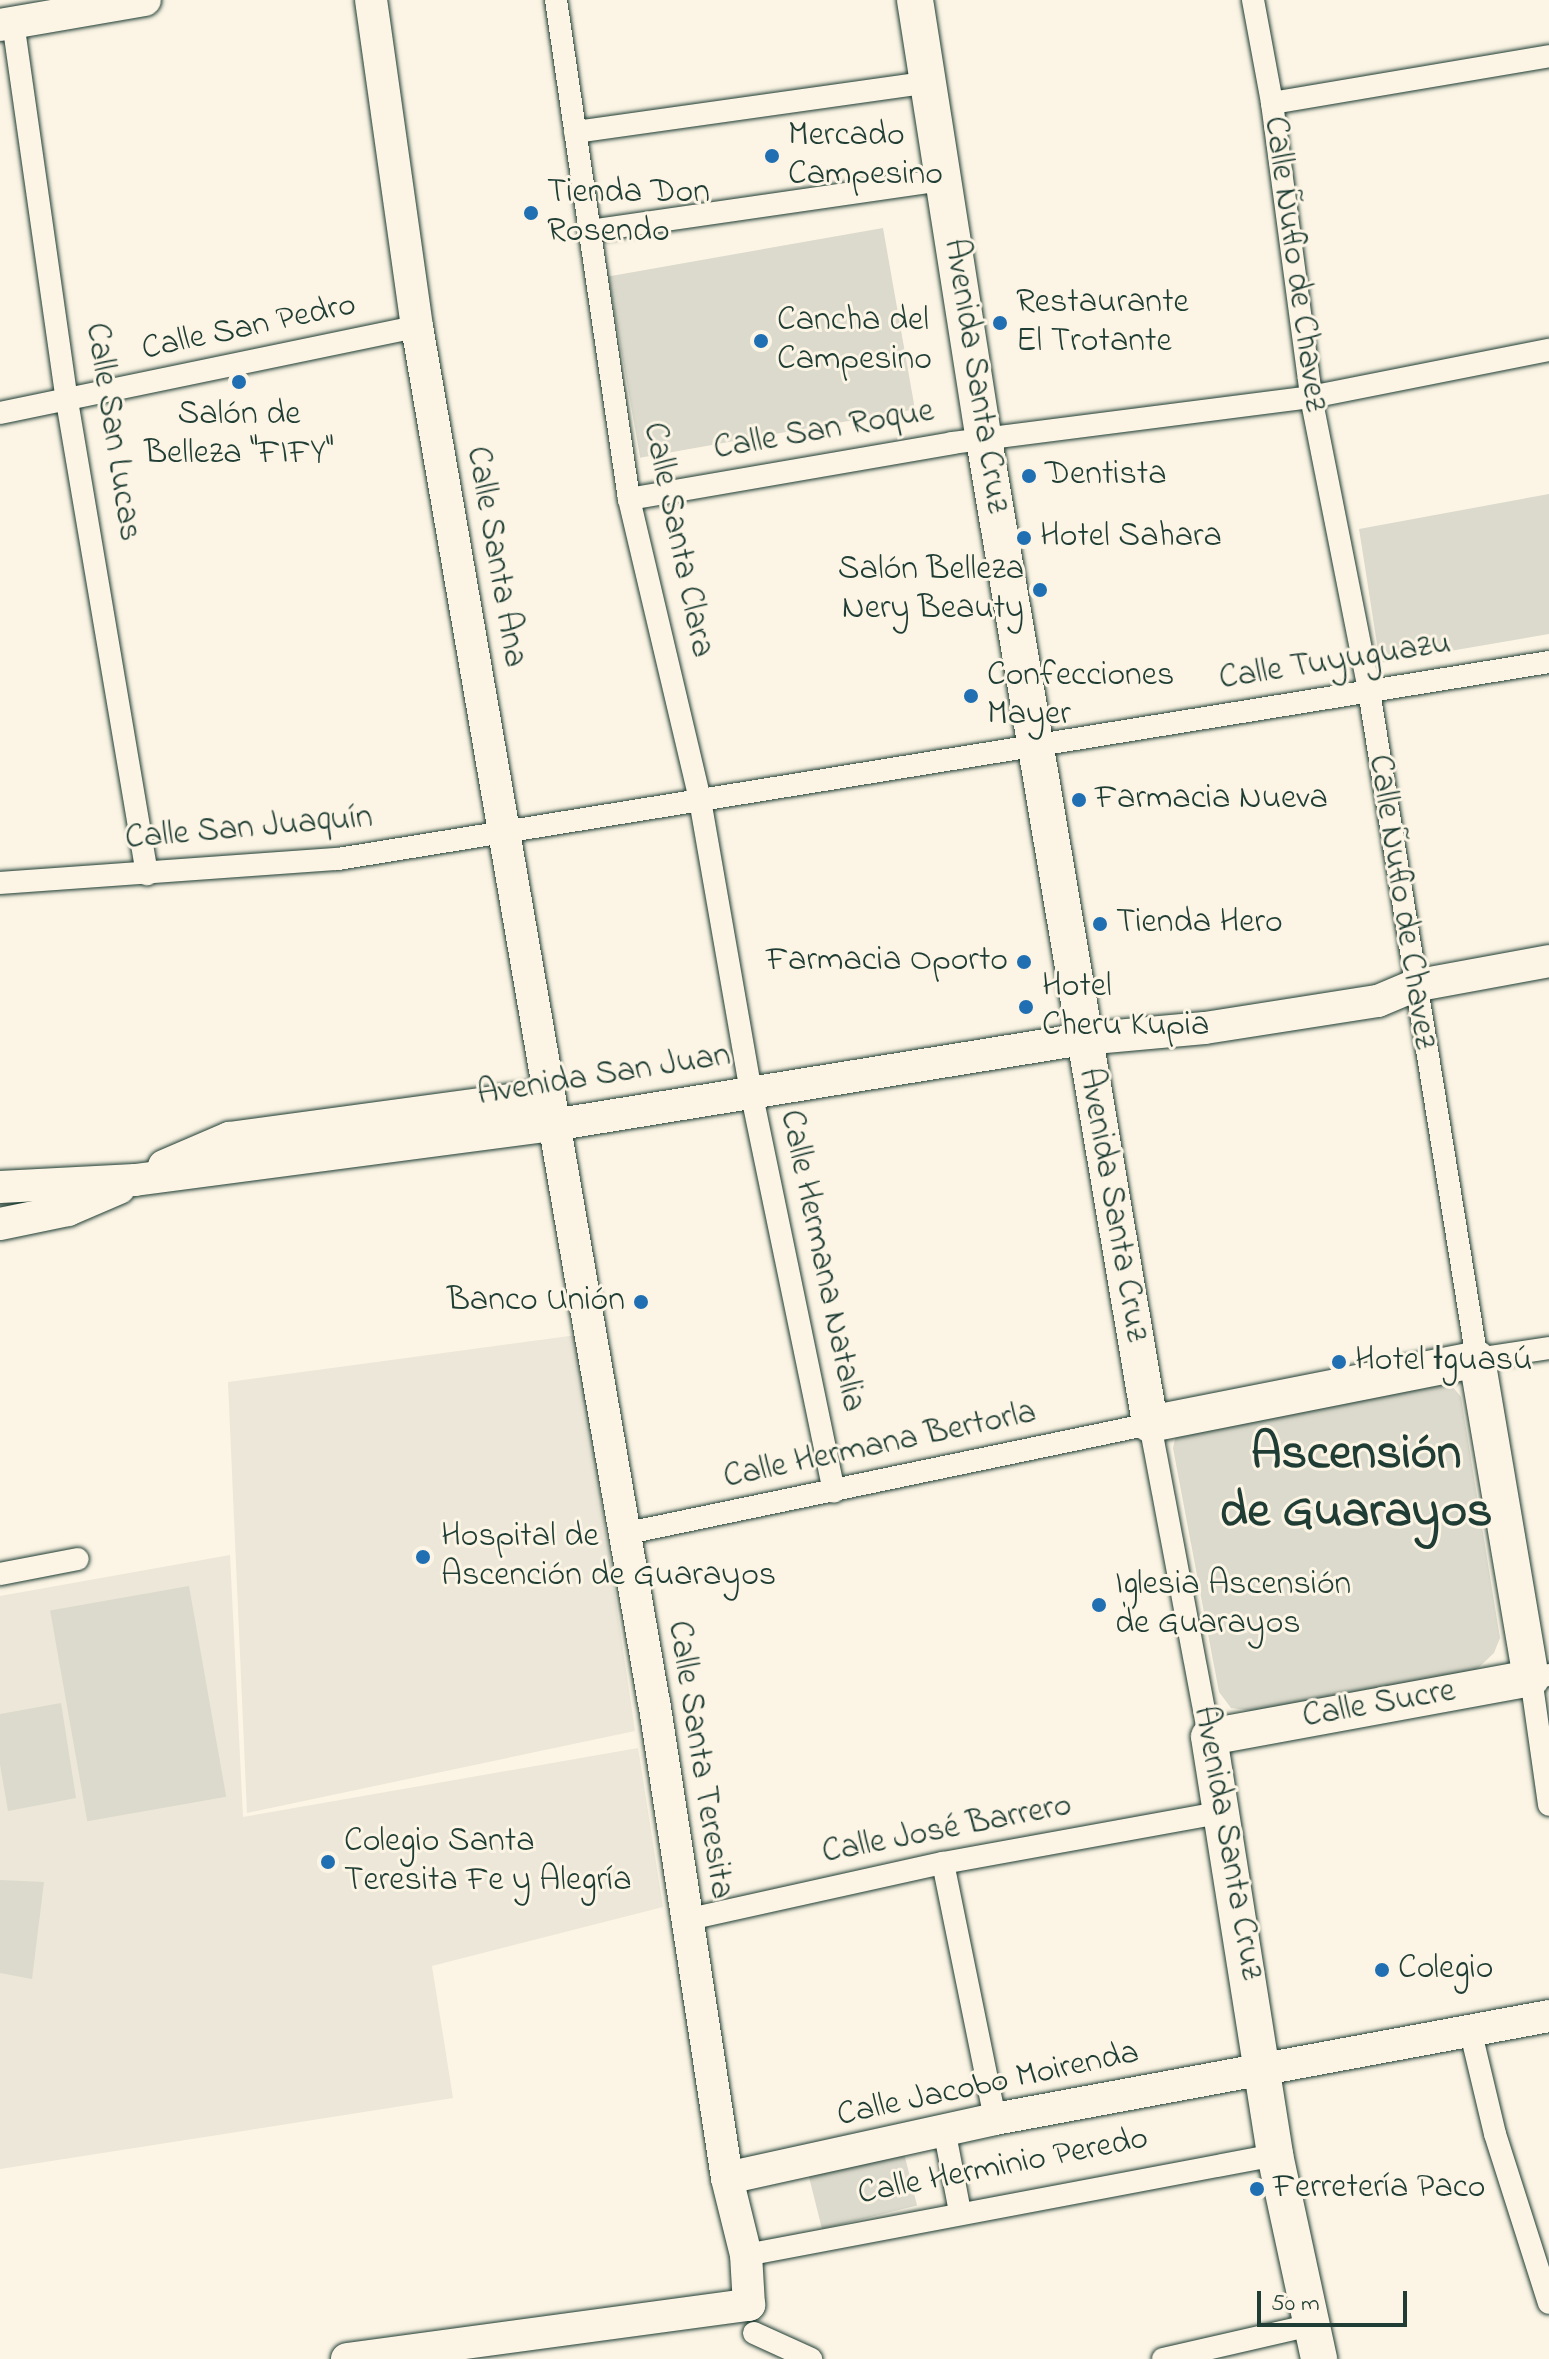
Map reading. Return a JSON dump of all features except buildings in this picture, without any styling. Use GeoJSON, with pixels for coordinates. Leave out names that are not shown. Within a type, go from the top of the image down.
{"type":"FeatureCollection","features":[{"type":"Feature","properties":{"kind":"main road","name":"Avenida Santa Cruz"},"geometry":{"type":"LineString","coordinates":[[915,0],[984,440],[1150,1424]]}},
{"type":"Feature","properties":{"kind":"main road"},"geometry":{"type":"LineString","coordinates":[[1150,1424],[1477,1359]]}},
{"type":"Feature","properties":{"kind":"main road","name":"Calle Ñuflo de Chavez"},"geometry":{"type":"LineString","coordinates":[[1477,1359],[1540,1676]]}},
{"type":"Feature","properties":{"kind":"main road","name":"Calle Sucre"},"geometry":{"type":"LineString","coordinates":[[1209,1737],[1540,1676]]}},
{"type":"Feature","properties":{"kind":"main road","name":"Avenida Santa Cruz"},"geometry":{"type":"LineString","coordinates":[[1209,1737],[1265,2067],[1275,2155],[1315,2342]]}},
{"type":"Feature","properties":{"kind":"street"},"geometry":{"type":"LineString","coordinates":[[8,16],[145,0]]}},
{"type":"Feature","properties":{"kind":"street","name":"Calle Santa Ana"},"geometry":{"type":"LineString","coordinates":[[371,0],[417,327],[551,1110]]}},
{"type":"Feature","properties":{"kind":"street","name":"Calle Santa Clara"},"geometry":{"type":"LineString","coordinates":[[556,0],[629,499],[700,800],[751,1091]]}},
{"type":"Feature","properties":{"kind":"street","name":"Calle Ñuflo de Chavez"},"geometry":{"type":"LineString","coordinates":[[1253,0],[1272,103],[1311,397],[1369,691],[1413,986],[1477,1359]]}},
{"type":"Feature","properties":{"kind":"street","name":"Calle San Lucas"},"geometry":{"type":"LineString","coordinates":[[8,16],[67,401],[147,874]]}},
{"type":"Feature","properties":{"kind":"street"},"geometry":{"type":"LineString","coordinates":[[1272,103],[1549,56]]}},
{"type":"Feature","properties":{"kind":"street"},"geometry":{"type":"LineString","coordinates":[[575,132],[929,82]]}},
{"type":"Feature","properties":{"kind":"street"},"geometry":{"type":"LineString","coordinates":[[589,231],[944,180]]}},
{"type":"Feature","properties":{"kind":"street","name":"Calle San Pedro"},"geometry":{"type":"LineString","coordinates":[[0,413],[417,327]]}},
{"type":"Feature","properties":{"kind":"street","name":"Calle San Roque"},"geometry":{"type":"LineString","coordinates":[[629,499],[984,440],[1311,397],[1549,350]]}},
{"type":"Feature","properties":{"kind":"street","name":"Calle Tuyuguazu"},"geometry":{"type":"LineString","coordinates":[[700,800],[1549,662]]}},
{"type":"Feature","properties":{"kind":"street","name":"Calle San Juaquín"},"geometry":{"type":"LineString","coordinates":[[0,883],[338,859],[700,800]]}},
{"type":"Feature","properties":{"kind":"street","name":"Avenida San Juan"},"geometry":{"type":"LineString","coordinates":[[0,1187],[135,1180],[551,1110],[751,1091],[1083,1039],[1295,1015],[1378,1001],[1413,986],[1549,961]]}},
{"type":"Feature","properties":{"kind":"street","name":"Calle Hermana Natalia"},"geometry":{"type":"LineString","coordinates":[[751,1091],[834,1491]]}},
{"type":"Feature","properties":{"kind":"street","name":"Calle Santa Teresita"},"geometry":{"type":"LineString","coordinates":[[551,1110],[727,2178],[746,2255],[752,2319],[760,2359]]}},
{"type":"Feature","properties":{"kind":"street","name":"Avenida San Juan"},"geometry":{"type":"LineString","coordinates":[[0,1224],[68,1210],[135,1180]]}},
{"type":"Feature","properties":{"kind":"street"},"geometry":{"type":"LineString","coordinates":[[1477,1359],[1549,1348]]}},
{"type":"Feature","properties":{"kind":"street","name":"Calle Hermana Bertorla"},"geometry":{"type":"LineString","coordinates":[[623,1534],[1150,1424]]}},
{"type":"Feature","properties":{"kind":"street","name":"Avenida Santa Cruz"},"geometry":{"type":"LineString","coordinates":[[1150,1424],[1209,1737]]}},
{"type":"Feature","properties":{"kind":"street"},"geometry":{"type":"LineString","coordinates":[[0,1574],[78,1559]]}},
{"type":"Feature","properties":{"kind":"street","name":"Calle Ñuflo de Chavez"},"geometry":{"type":"LineString","coordinates":[[1540,1676],[1549,1805]]}},
{"type":"Feature","properties":{"kind":"street","name":"Calle José Barrero"},"geometry":{"type":"LineString","coordinates":[[685,1920],[943,1863],[1223,1812]]}},
{"type":"Feature","properties":{"kind":"street"},"geometry":{"type":"LineString","coordinates":[[943,1863],[995,2119]]}},
{"type":"Feature","properties":{"kind":"street","name":"Calle Jacobo Moirenda"},"geometry":{"type":"LineString","coordinates":[[727,2178],[945,2134],[995,2119],[1265,2067],[1280,2070],[1470,2029],[1549,2016]]}},
{"type":"Feature","properties":{"kind":"street"},"geometry":{"type":"LineString","coordinates":[[1470,2029],[1495,2134],[1549,2303]]}},
{"type":"Feature","properties":{"kind":"street"},"geometry":{"type":"LineString","coordinates":[[945,2134],[960,2212]]}},
{"type":"Feature","properties":{"kind":"street","name":"Calle Herminio Peredo"},"geometry":{"type":"LineString","coordinates":[[746,2255],[960,2212],[1275,2155]]}},
{"type":"Feature","properties":{"kind":"street"},"geometry":{"type":"LineString","coordinates":[[347,2359],[494,2349],[752,2319],[811,2359]]}},
{"type":"Feature","properties":{"kind":"street"},"geometry":{"type":"LineString","coordinates":[[1163,2359],[1315,2342]]}},
{"type":"Feature","properties":{"kind":"shaded area","name":"Cancha del Campesino"},"geometry":{"type":"Polygon","coordinates":[[[883,228],[915,409],[640,458],[608,276],[883,228]]]}},
{"type":"Feature","properties":{"kind":"shaded area"},"geometry":{"type":"Polygon","coordinates":[[[1549,494],[1549,634],[1380,663],[1359,529],[1549,494]]]}},
{"type":"Feature","properties":{"kind":"shaded area","name":"Hospital de Ascención de Guarayos"},"geometry":{"type":"Polygon","coordinates":[[[577,1335],[635,1731],[247,1813],[228,1382],[577,1335]]]}},
{"type":"Feature","properties":{"kind":"shaded area"},"geometry":{"type":"Polygon","coordinates":[[[1433,1379],[1452,1386],[1461,1397],[1500,1638],[1494,1653],[1475,1671],[1262,1712],[1231,1708],[1219,1692],[1173,1448],[1176,1435],[1433,1379]]]}},
{"type":"Feature","properties":{"kind":"shaded area","name":"Colegio Santa Teresita Fe y Alegría"},"geometry":{"type":"Polygon","coordinates":[[[230,1555],[243,1817],[638,1748],[663,1907],[432,1966],[453,2098],[0,2169],[0,1596],[230,1555]]]}},
{"type":"Feature","properties":{"kind":"shaded area"},"geometry":{"type":"Polygon","coordinates":[[[189,1586],[226,1797],[87,1821],[50,1610],[189,1586]]]}},
{"type":"Feature","properties":{"kind":"shaded area"},"geometry":{"type":"Polygon","coordinates":[[[61,1703],[76,1798],[8,1811],[0,1764],[0,1714],[61,1703]]]}},
{"type":"Feature","properties":{"kind":"shaded area"},"geometry":{"type":"Polygon","coordinates":[[[0,1880],[44,1882],[32,1979],[0,1973],[0,1880]]]}},
{"type":"Feature","properties":{"kind":"shaded area"},"geometry":{"type":"Polygon","coordinates":[[[904,2153],[917,2205],[822,2229],[809,2177],[904,2153]]]}},
{"type":"Feature","properties":{"kind":"place","name":"Mercado Campesino"},"geometry":{"type":"Point","coordinates":[772,156]}},
{"type":"Feature","properties":{"kind":"place","name":"Tienda Don Rosendo"},"geometry":{"type":"Point","coordinates":[531,213]}},
{"type":"Feature","properties":{"kind":"place","name":"Restaurante El Trotante"},"geometry":{"type":"Point","coordinates":[1000,323]}},
{"type":"Feature","properties":{"kind":"place","name":"Cancha del Campesino"},"geometry":{"type":"Point","coordinates":[761,341]}},
{"type":"Feature","properties":{"kind":"place","name":"Salón de Belleza \"FIFY\""},"geometry":{"type":"Point","coordinates":[239,382]}},
{"type":"Feature","properties":{"kind":"place","name":"Dentista"},"geometry":{"type":"Point","coordinates":[1029,476]}},
{"type":"Feature","properties":{"kind":"place","name":"Hotel Sahara"},"geometry":{"type":"Point","coordinates":[1024,538]}},
{"type":"Feature","properties":{"kind":"place","name":"Salón Belleza Nery Beauty"},"geometry":{"type":"Point","coordinates":[1040,590]}},
{"type":"Feature","properties":{"kind":"place","name":"Confecciones Mayer"},"geometry":{"type":"Point","coordinates":[971,696]}},
{"type":"Feature","properties":{"kind":"place","name":"Farmacia Nueva"},"geometry":{"type":"Point","coordinates":[1079,800]}},
{"type":"Feature","properties":{"kind":"place","name":"Tienda Hero"},"geometry":{"type":"Point","coordinates":[1100,924]}},
{"type":"Feature","properties":{"kind":"place","name":"Farmacia Oporto"},"geometry":{"type":"Point","coordinates":[1024,962]}},
{"type":"Feature","properties":{"kind":"place","name":"Hotel Cheru Kupia"},"geometry":{"type":"Point","coordinates":[1026,1007]}},
{"type":"Feature","properties":{"kind":"place","name":"Banco Unión"},"geometry":{"type":"Point","coordinates":[641,1302]}},
{"type":"Feature","properties":{"kind":"place","name":"Hotel Ɨguasú"},"geometry":{"type":"Point","coordinates":[1339,1362]}},
{"type":"Feature","properties":{"kind":"place","name":"Hospital de Ascención de Guarayos"},"geometry":{"type":"Point","coordinates":[423,1557]}},
{"type":"Feature","properties":{"kind":"place","name":"Iglesia Ascensión de Guarayos"},"geometry":{"type":"Point","coordinates":[1099,1605]}},
{"type":"Feature","properties":{"kind":"place","name":"Colegio Santa Teresita Fe y Alegría"},"geometry":{"type":"Point","coordinates":[328,1862]}},
{"type":"Feature","properties":{"kind":"place","name":"Colegio"},"geometry":{"type":"Point","coordinates":[1382,1970]}},
{"type":"Feature","properties":{"kind":"place","name":"Ferretería Paco"},"geometry":{"type":"Point","coordinates":[1257,2189]}},
{"type":"Feature","properties":{"kind":"district","name":"Ascensión de Guarayos"},"geometry":{"type":"Point","coordinates":[1356,1483]}}]}
